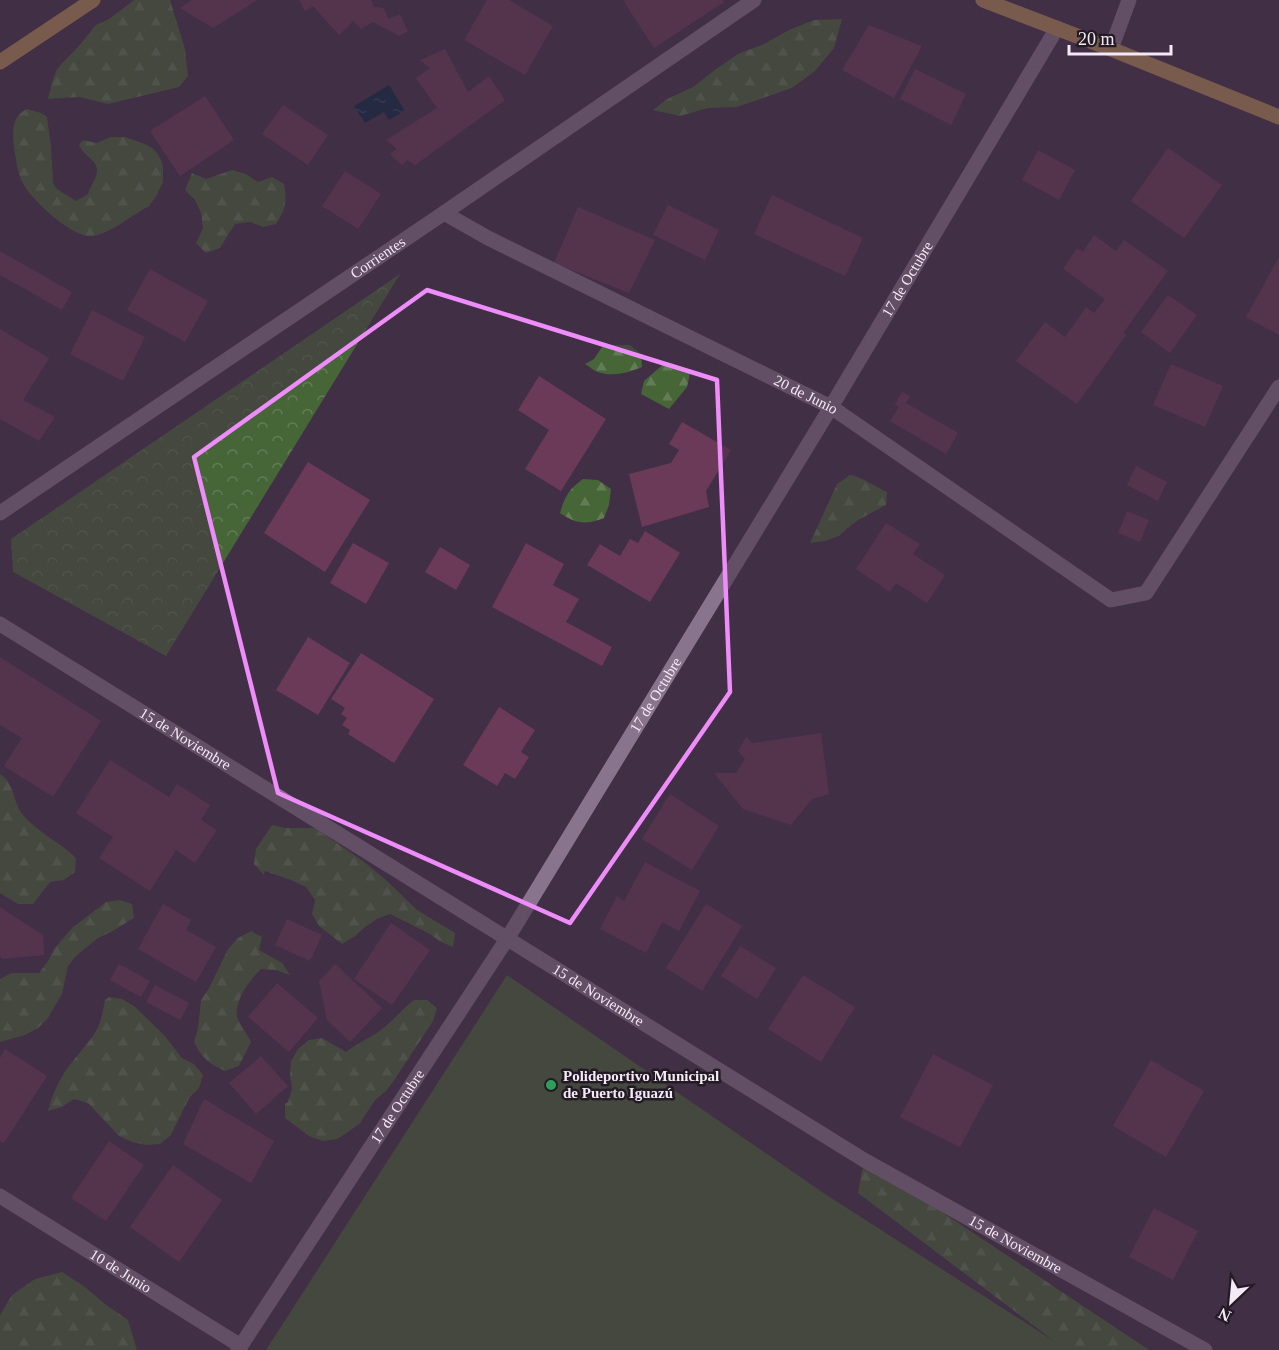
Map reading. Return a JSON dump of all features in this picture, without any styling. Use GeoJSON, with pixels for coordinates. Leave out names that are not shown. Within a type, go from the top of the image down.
{"type":"FeatureCollection","features":[{"type":"Feature","properties":{"kind":"main road"},"geometry":{"type":"LineString","coordinates":[[0,62],[93,0]]}},
{"type":"Feature","properties":{"kind":"main road"},"geometry":{"type":"LineString","coordinates":[[983,0],[1279,117]]}},
{"type":"Feature","properties":{"kind":"street","name":"Corrientes"},"geometry":{"type":"LineString","coordinates":[[0,513],[754,0]]}},
{"type":"Feature","properties":{"kind":"street"},"geometry":{"type":"LineString","coordinates":[[1111,49],[1129,0]]}},
{"type":"Feature","properties":{"kind":"street","name":"17 de Octubre"},"geometry":{"type":"LineString","coordinates":[[240,1348],[507,939],[831,407],[1057,28]]}},
{"type":"Feature","properties":{"kind":"street","name":"20 de Junio"},"geometry":{"type":"LineString","coordinates":[[444,213],[488,238],[831,407],[1111,600],[1146,593],[1279,387]]}},
{"type":"Feature","properties":{"kind":"street","name":"15 de Noviembre"},"geometry":{"type":"LineString","coordinates":[[0,624],[864,1160],[1205,1350]]}},
{"type":"Feature","properties":{"kind":"street","name":"10 de Junio"},"geometry":{"type":"LineString","coordinates":[[0,1196],[240,1348]]}},
{"type":"Feature","properties":{"kind":"highlighted area"},"geometry":{"type":"Polygon","coordinates":[[[427,290],[717,380],[730,692],[570,923],[278,793],[194,457],[427,290]]]}},
{"type":"Feature","properties":{"kind":"green space"},"geometry":{"type":"Polygon","coordinates":[[[134,0],[170,0],[185,49],[188,76],[179,87],[108,104],[79,97],[48,99],[57,69],[96,25],[109,19],[134,0]]]}},
{"type":"Feature","properties":{"kind":"green space"},"geometry":{"type":"Polygon","coordinates":[[[842,19],[834,48],[815,71],[792,88],[737,107],[708,108],[680,116],[653,110],[667,99],[693,87],[738,54],[814,20],[842,19]]]}},
{"type":"Feature","properties":{"kind":"green space"},"geometry":{"type":"Polygon","coordinates":[[[27,109],[47,117],[53,183],[57,189],[76,201],[88,194],[97,168],[79,145],[83,140],[97,143],[110,137],[125,137],[152,148],[161,160],[163,182],[157,195],[149,206],[98,235],[84,235],[64,225],[36,200],[24,185],[19,174],[13,135],[17,117],[27,109]]]}},
{"type":"Feature","properties":{"kind":"green space"},"geometry":{"type":"Polygon","coordinates":[[[232,170],[246,174],[258,182],[272,177],[284,184],[284,209],[276,224],[263,227],[250,222],[235,224],[220,248],[206,253],[196,243],[203,228],[201,213],[195,200],[185,190],[192,173],[206,179],[232,170]]]}},
{"type":"Feature","properties":{"kind":"green space"},"geometry":{"type":"Polygon","coordinates":[[[400,274],[166,656],[13,572],[11,539],[400,274]]]}},
{"type":"Feature","properties":{"kind":"green space"},"geometry":{"type":"Polygon","coordinates":[[[630,345],[641,354],[642,367],[626,373],[609,374],[596,371],[585,364],[594,359],[602,347],[630,345]]]}},
{"type":"Feature","properties":{"kind":"green space"},"geometry":{"type":"Polygon","coordinates":[[[666,362],[690,373],[687,387],[669,409],[641,394],[644,381],[666,362]]]}},
{"type":"Feature","properties":{"kind":"green space"},"geometry":{"type":"Polygon","coordinates":[[[850,475],[887,492],[886,505],[860,519],[839,536],[810,543],[837,484],[850,475]]]}},
{"type":"Feature","properties":{"kind":"green space"},"geometry":{"type":"Polygon","coordinates":[[[583,479],[598,480],[611,489],[609,505],[604,518],[592,522],[581,522],[560,513],[568,493],[583,479]]]}},
{"type":"Feature","properties":{"kind":"green space"},"geometry":{"type":"Polygon","coordinates":[[[0,774],[11,787],[23,815],[76,858],[75,872],[64,880],[50,882],[33,904],[18,904],[0,893],[0,774]]]}},
{"type":"Feature","properties":{"kind":"green space"},"geometry":{"type":"Polygon","coordinates":[[[272,825],[285,828],[315,828],[363,861],[417,910],[455,933],[453,947],[390,914],[377,919],[342,944],[319,926],[312,914],[315,900],[306,887],[265,871],[264,875],[254,864],[256,849],[272,825]]]}},
{"type":"Feature","properties":{"kind":"green space"},"geometry":{"type":"Polygon","coordinates":[[[120,900],[132,904],[134,918],[98,938],[76,956],[68,966],[62,994],[48,1018],[38,1028],[25,1035],[0,1042],[0,979],[11,973],[39,973],[54,949],[72,928],[106,902],[120,900]]]}},
{"type":"Feature","properties":{"kind":"green space"},"geometry":{"type":"Polygon","coordinates":[[[251,931],[262,937],[259,950],[282,963],[290,975],[276,970],[261,969],[248,985],[238,1004],[237,1017],[251,1042],[239,1066],[225,1071],[206,1060],[194,1042],[201,1000],[228,949],[238,938],[251,931]]]}},
{"type":"Feature","properties":{"kind":"green space","name":"Polideportivo Municipal de Puerto Iguazú"},"geometry":{"type":"Polygon","coordinates":[[[507,975],[825,1194],[1068,1350],[266,1350],[507,975]]]}},
{"type":"Feature","properties":{"kind":"green space"},"geometry":{"type":"Polygon","coordinates":[[[109,997],[122,999],[134,1006],[164,1035],[182,1058],[194,1064],[203,1075],[199,1088],[189,1098],[171,1135],[160,1144],[146,1145],[119,1136],[88,1103],[74,1099],[62,1107],[48,1111],[61,1078],[96,1032],[105,1000],[109,997]]]}},
{"type":"Feature","properties":{"kind":"green space"},"geometry":{"type":"Polygon","coordinates":[[[414,1000],[427,1000],[437,1008],[433,1021],[395,1079],[375,1100],[360,1123],[337,1139],[323,1141],[309,1136],[285,1118],[285,1104],[288,1102],[292,1089],[291,1061],[298,1049],[309,1040],[322,1038],[346,1052],[382,1029],[414,1000]]]}},
{"type":"Feature","properties":{"kind":"green space"},"geometry":{"type":"Polygon","coordinates":[[[864,1160],[1149,1350],[1066,1350],[858,1193],[864,1160]]]}},
{"type":"Feature","properties":{"kind":"green space"},"geometry":{"type":"Polygon","coordinates":[[[62,1272],[128,1320],[137,1350],[0,1350],[0,1315],[12,1295],[35,1279],[62,1272]]]}},
{"type":"Feature","properties":{"kind":"water"},"geometry":{"type":"Polygon","coordinates":[[[389,85],[405,111],[389,120],[384,112],[365,123],[354,106],[389,85]]]}},
{"type":"Feature","properties":{"kind":"building"},"geometry":{"type":"Polygon","coordinates":[[[192,0],[257,0],[213,28],[180,8],[192,0]]]}},
{"type":"Feature","properties":{"kind":"building"},"geometry":{"type":"Polygon","coordinates":[[[299,0],[371,0],[374,7],[384,8],[388,19],[400,14],[408,31],[399,36],[373,22],[361,29],[353,21],[339,35],[313,6],[305,11],[299,0]]]}},
{"type":"Feature","properties":{"kind":"building"},"geometry":{"type":"Polygon","coordinates":[[[487,0],[509,0],[553,26],[525,75],[464,40],[487,0]]]}},
{"type":"Feature","properties":{"kind":"building"},"geometry":{"type":"Polygon","coordinates":[[[623,0],[722,0],[724,2],[654,48],[623,0]]]}},
{"type":"Feature","properties":{"kind":"building"},"geometry":{"type":"Polygon","coordinates":[[[869,25],[922,46],[894,98],[842,70],[869,25]]]}},
{"type":"Feature","properties":{"kind":"building"},"geometry":{"type":"Polygon","coordinates":[[[445,49],[468,92],[489,76],[505,100],[415,165],[407,160],[402,165],[390,154],[397,149],[386,140],[437,108],[416,78],[430,68],[420,60],[445,49]]]}},
{"type":"Feature","properties":{"kind":"building"},"geometry":{"type":"Polygon","coordinates":[[[915,69],[966,94],[951,125],[900,99],[915,69]]]}},
{"type":"Feature","properties":{"kind":"building"},"geometry":{"type":"Polygon","coordinates":[[[205,96],[234,140],[180,176],[150,131],[205,96]]]}},
{"type":"Feature","properties":{"kind":"building"},"geometry":{"type":"Polygon","coordinates":[[[283,105],[328,135],[308,165],[262,134],[283,105]]]}},
{"type":"Feature","properties":{"kind":"building"},"geometry":{"type":"Polygon","coordinates":[[[1168,148],[1222,185],[1184,238],[1131,201],[1168,148]]]}},
{"type":"Feature","properties":{"kind":"building"},"geometry":{"type":"Polygon","coordinates":[[[1038,150],[1075,170],[1059,200],[1022,180],[1038,150]]]}},
{"type":"Feature","properties":{"kind":"building"},"geometry":{"type":"Polygon","coordinates":[[[345,171],[381,194],[358,229],[322,206],[345,171]]]}},
{"type":"Feature","properties":{"kind":"building"},"geometry":{"type":"Polygon","coordinates":[[[772,195],[863,238],[845,276],[754,234],[772,195]]]}},
{"type":"Feature","properties":{"kind":"building"},"geometry":{"type":"Polygon","coordinates":[[[668,205],[719,230],[705,260],[653,235],[668,205]]]}},
{"type":"Feature","properties":{"kind":"building"},"geometry":{"type":"Polygon","coordinates":[[[578,207],[655,240],[629,293],[554,263],[578,207]]]}},
{"type":"Feature","properties":{"kind":"building"},"geometry":{"type":"Polygon","coordinates":[[[1094,235],[1116,251],[1124,240],[1168,271],[1123,333],[1126,335],[1077,404],[1016,361],[1045,322],[1065,337],[1086,307],[1094,313],[1105,299],[1063,269],[1077,248],[1083,252],[1094,235]]]}},
{"type":"Feature","properties":{"kind":"building"},"geometry":{"type":"Polygon","coordinates":[[[0,251],[72,292],[62,310],[0,275],[0,251]]]}},
{"type":"Feature","properties":{"kind":"building"},"geometry":{"type":"Polygon","coordinates":[[[1279,257],[1279,335],[1246,317],[1279,257]]]}},
{"type":"Feature","properties":{"kind":"building"},"geometry":{"type":"Polygon","coordinates":[[[150,269],[208,301],[185,342],[127,310],[150,269]]]}},
{"type":"Feature","properties":{"kind":"building"},"geometry":{"type":"Polygon","coordinates":[[[1168,295],[1197,315],[1170,353],[1141,332],[1168,295]]]}},
{"type":"Feature","properties":{"kind":"building"},"geometry":{"type":"Polygon","coordinates":[[[92,310],[145,337],[123,381],[70,354],[92,310]]]}},
{"type":"Feature","properties":{"kind":"building"},"geometry":{"type":"Polygon","coordinates":[[[0,329],[49,358],[23,400],[55,417],[39,441],[0,419],[0,329]]]}},
{"type":"Feature","properties":{"kind":"building"},"geometry":{"type":"Polygon","coordinates":[[[1171,364],[1223,386],[1205,427],[1153,405],[1171,364]]]}},
{"type":"Feature","properties":{"kind":"building"},"geometry":{"type":"Polygon","coordinates":[[[539,376],[606,419],[561,491],[525,469],[549,430],[518,410],[539,376]]]}},
{"type":"Feature","properties":{"kind":"building"},"geometry":{"type":"Polygon","coordinates":[[[902,392],[910,396],[906,403],[958,433],[946,454],[890,421],[899,407],[895,404],[902,392]]]}},
{"type":"Feature","properties":{"kind":"building"},"geometry":{"type":"Polygon","coordinates":[[[682,422],[731,450],[706,491],[709,507],[642,527],[629,474],[671,463],[679,450],[669,444],[682,422]]]}},
{"type":"Feature","properties":{"kind":"building"},"geometry":{"type":"Polygon","coordinates":[[[308,462],[370,500],[325,572],[264,533],[308,462]]]}},
{"type":"Feature","properties":{"kind":"building"},"geometry":{"type":"Polygon","coordinates":[[[1136,466],[1167,482],[1158,501],[1127,485],[1136,466]]]}},
{"type":"Feature","properties":{"kind":"building"},"geometry":{"type":"Polygon","coordinates":[[[1127,511],[1149,520],[1140,542],[1118,533],[1127,511]]]}},
{"type":"Feature","properties":{"kind":"building"},"geometry":{"type":"Polygon","coordinates":[[[886,523],[920,544],[913,554],[945,575],[927,603],[896,583],[890,592],[856,569],[886,523]]]}},
{"type":"Feature","properties":{"kind":"building"},"geometry":{"type":"Polygon","coordinates":[[[645,531],[680,553],[650,602],[587,565],[600,544],[620,556],[630,539],[638,543],[645,531]]]}},
{"type":"Feature","properties":{"kind":"building"},"geometry":{"type":"Polygon","coordinates":[[[353,543],[389,563],[366,604],[330,583],[353,543]]]}},
{"type":"Feature","properties":{"kind":"building"},"geometry":{"type":"Polygon","coordinates":[[[526,543],[564,564],[553,585],[579,599],[566,622],[612,647],[602,666],[492,607],[526,543]]]}},
{"type":"Feature","properties":{"kind":"building"},"geometry":{"type":"Polygon","coordinates":[[[440,547],[470,565],[456,590],[425,572],[440,547]]]}},
{"type":"Feature","properties":{"kind":"building"},"geometry":{"type":"Polygon","coordinates":[[[308,637],[350,663],[318,715],[276,690],[308,637]]]}},
{"type":"Feature","properties":{"kind":"building"},"geometry":{"type":"Polygon","coordinates":[[[361,653],[434,699],[394,763],[348,734],[350,730],[342,725],[347,718],[341,714],[345,708],[331,699],[361,653]]]}},
{"type":"Feature","properties":{"kind":"building"},"geometry":{"type":"Polygon","coordinates":[[[0,657],[101,721],[53,797],[4,766],[22,738],[0,725],[0,657]]]}},
{"type":"Feature","properties":{"kind":"building"},"geometry":{"type":"Polygon","coordinates":[[[499,707],[535,730],[521,752],[529,757],[515,779],[505,773],[497,786],[463,765],[499,707]]]}},
{"type":"Feature","properties":{"kind":"building"},"geometry":{"type":"Polygon","coordinates":[[[821,733],[829,794],[812,799],[791,825],[743,809],[714,773],[736,773],[745,759],[738,751],[746,737],[753,743],[821,733]]]}},
{"type":"Feature","properties":{"kind":"building"},"geometry":{"type":"Polygon","coordinates":[[[110,760],[169,797],[177,784],[210,805],[201,820],[217,830],[195,863],[176,850],[150,891],[99,858],[113,837],[76,813],[110,760]]]}},
{"type":"Feature","properties":{"kind":"building"},"geometry":{"type":"Polygon","coordinates":[[[670,794],[719,826],[692,870],[642,839],[670,794]]]}},
{"type":"Feature","properties":{"kind":"building"},"geometry":{"type":"Polygon","coordinates":[[[645,862],[700,891],[679,931],[662,922],[646,953],[600,929],[617,896],[624,901],[645,862]]]}},
{"type":"Feature","properties":{"kind":"building"},"geometry":{"type":"Polygon","coordinates":[[[163,904],[191,920],[186,930],[216,947],[196,982],[138,949],[163,904]]]}},
{"type":"Feature","properties":{"kind":"building"},"geometry":{"type":"Polygon","coordinates":[[[706,904],[742,926],[702,991],[666,968],[706,904]]]}},
{"type":"Feature","properties":{"kind":"building"},"geometry":{"type":"Polygon","coordinates":[[[0,907],[43,935],[44,955],[2,959],[0,955],[0,907]]]}},
{"type":"Feature","properties":{"kind":"building"},"geometry":{"type":"Polygon","coordinates":[[[287,919],[322,935],[310,961],[275,945],[287,919]]]}},
{"type":"Feature","properties":{"kind":"building"},"geometry":{"type":"Polygon","coordinates":[[[391,923],[430,950],[392,1005],[354,979],[391,923]]]}},
{"type":"Feature","properties":{"kind":"building"},"geometry":{"type":"Polygon","coordinates":[[[740,946],[776,968],[757,999],[721,976],[740,946]]]}},
{"type":"Feature","properties":{"kind":"building"},"geometry":{"type":"Polygon","coordinates":[[[119,964],[150,981],[141,997],[110,980],[119,964]]]}},
{"type":"Feature","properties":{"kind":"building"},"geometry":{"type":"Polygon","coordinates":[[[335,964],[382,1008],[350,1042],[327,1020],[319,981],[335,964]]]}},
{"type":"Feature","properties":{"kind":"building"},"geometry":{"type":"Polygon","coordinates":[[[803,975],[855,1007],[821,1062],[768,1029],[803,975]]]}},
{"type":"Feature","properties":{"kind":"building"},"geometry":{"type":"Polygon","coordinates":[[[277,983],[318,1018],[289,1052],[248,1017],[277,983]]]}},
{"type":"Feature","properties":{"kind":"building"},"geometry":{"type":"Polygon","coordinates":[[[155,985],[189,1003],[180,1020],[146,1002],[155,985]]]}},
{"type":"Feature","properties":{"kind":"building"},"geometry":{"type":"Polygon","coordinates":[[[5,1049],[47,1076],[4,1143],[0,1141],[0,1058],[5,1049]]]}},
{"type":"Feature","properties":{"kind":"building"},"geometry":{"type":"Polygon","coordinates":[[[933,1054],[993,1085],[960,1147],[900,1117],[933,1054]]]}},
{"type":"Feature","properties":{"kind":"building"},"geometry":{"type":"Polygon","coordinates":[[[261,1056],[288,1086],[256,1114],[229,1083],[261,1056]]]}},
{"type":"Feature","properties":{"kind":"building"},"geometry":{"type":"Polygon","coordinates":[[[1151,1060],[1204,1091],[1166,1157],[1113,1126],[1151,1060]]]}},
{"type":"Feature","properties":{"kind":"building"},"geometry":{"type":"Polygon","coordinates":[[[204,1099],[274,1141],[251,1183],[183,1144],[204,1099]]]}},
{"type":"Feature","properties":{"kind":"building"},"geometry":{"type":"Polygon","coordinates":[[[109,1141],[144,1165],[106,1221],[71,1198],[109,1141]]]}},
{"type":"Feature","properties":{"kind":"building"},"geometry":{"type":"Polygon","coordinates":[[[173,1165],[222,1200],[179,1262],[130,1227],[173,1165]]]}},
{"type":"Feature","properties":{"kind":"building"},"geometry":{"type":"Polygon","coordinates":[[[1154,1208],[1198,1231],[1173,1280],[1129,1257],[1154,1208]]]}},
{"type":"Feature","properties":{"kind":"place","name":"Polideportivo Municipal de Puerto Iguazú"},"geometry":{"type":"Point","coordinates":[551,1085]}}]}
